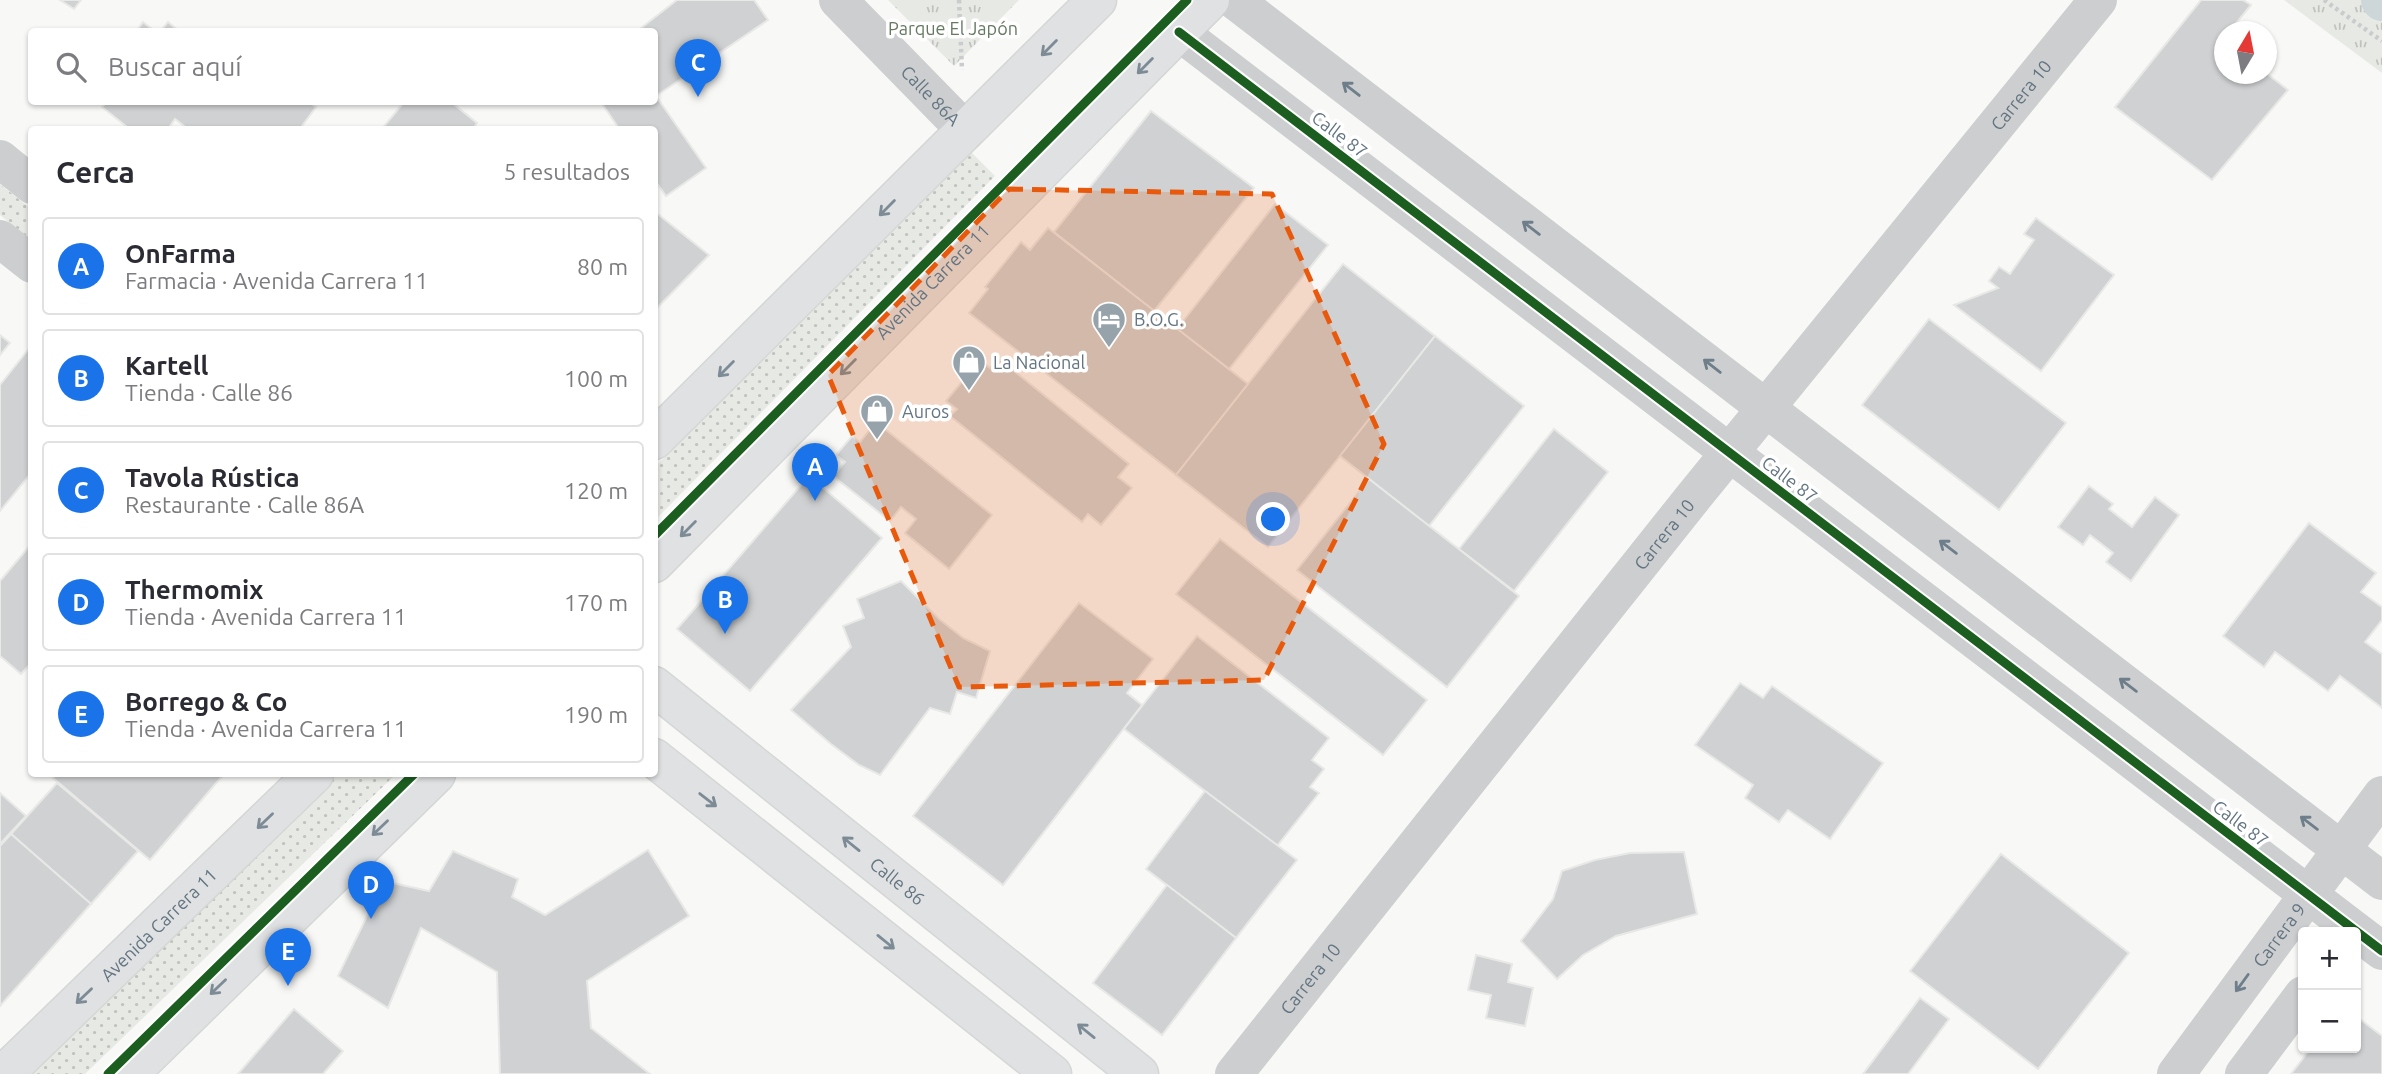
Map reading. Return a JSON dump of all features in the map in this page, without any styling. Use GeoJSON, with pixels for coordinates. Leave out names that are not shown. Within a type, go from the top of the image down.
{"type":"FeatureCollection","features":[{"type":"Feature","properties":{"kind":"main road"},"geometry":{"type":"LineString","coordinates":[[658,436],[1097,0]]}},
{"type":"Feature","properties":{"kind":"main road","name":"Avenida Carrera 11"},"geometry":{"type":"LineString","coordinates":[[658,558],[1210,0]]}},
{"type":"Feature","properties":{"kind":"main road","name":"Calle 86"},"geometry":{"type":"LineString","coordinates":[[658,689],[1139,1074]]}},
{"type":"Feature","properties":{"kind":"main road"},"geometry":{"type":"LineString","coordinates":[[658,761],[1052,1074]]}},
{"type":"Feature","properties":{"kind":"main road","name":"Avenida Carrera 11"},"geometry":{"type":"LineString","coordinates":[[4,1074],[311,777]]}},
{"type":"Feature","properties":{"kind":"main road"},"geometry":{"type":"LineString","coordinates":[[129,1074],[433,777]]}},
{"type":"Feature","properties":{"kind":"street","name":"Calle 86A"},"geometry":{"type":"LineString","coordinates":[[838,0],[966,131]]}},
{"type":"Feature","properties":{"kind":"street"},"geometry":{"type":"LineString","coordinates":[[1234,0],[2382,881]]}},
{"type":"Feature","properties":{"kind":"street","name":"Carrera 10"},"geometry":{"type":"LineString","coordinates":[[1234,1074],[1766,408],[2098,0]]}},
{"type":"Feature","properties":{"kind":"street","name":"Calle 87"},"geometry":{"type":"LineString","coordinates":[[1179,32],[2362,937]]}},
{"type":"Feature","properties":{"kind":"street"},"geometry":{"type":"LineString","coordinates":[[0,159],[28,182]]}},
{"type":"Feature","properties":{"kind":"street"},"geometry":{"type":"LineString","coordinates":[[0,239],[28,261]]}},
{"type":"Feature","properties":{"kind":"street","name":"Carrera 9"},"geometry":{"type":"LineString","coordinates":[[2176,1074],[2382,795]]}},
{"type":"Feature","properties":{"kind":"street"},"geometry":{"type":"LineString","coordinates":[[2362,937],[2382,890]]}},
{"type":"Feature","properties":{"kind":"street"},"geometry":{"type":"LineString","coordinates":[[2244,1074],[2298,1002]]}},
{"type":"Feature","properties":{"kind":"path"},"geometry":{"type":"LineString","coordinates":[[959,0],[966,131]]}},
{"type":"Feature","properties":{"kind":"path"},"geometry":{"type":"LineString","coordinates":[[2324,0],[2382,41]]}},
{"type":"Feature","properties":{"kind":"highlighted area"},"geometry":{"type":"Polygon","coordinates":[[[1009,189],[1272,194],[1384,444],[1264,680],[959,687],[828,375],[1009,189]]]}},
{"type":"Feature","properties":{"kind":"green space","name":"Parque El Japón"},"geometry":{"type":"Polygon","coordinates":[[[888,0],[1019,0],[954,66],[888,0]]]}},
{"type":"Feature","properties":{"kind":"green space"},"geometry":{"type":"Polygon","coordinates":[[[2284,0],[2382,0],[2382,73],[2284,0]]]}},
{"type":"Feature","properties":{"kind":"green space"},"geometry":{"type":"Polygon","coordinates":[[[968,149],[995,176],[658,517],[658,464],[968,149]]]}},
{"type":"Feature","properties":{"kind":"green space"},"geometry":{"type":"Polygon","coordinates":[[[0,184],[28,207],[28,238],[0,215],[0,184]]]}},
{"type":"Feature","properties":{"kind":"green space"},"geometry":{"type":"Polygon","coordinates":[[[329,777],[393,777],[85,1074],[25,1074],[329,777]]]}},
{"type":"Feature","properties":{"kind":"building"},"geometry":{"type":"Polygon","coordinates":[[[60,0],[81,0],[74,9],[60,0]]]}},
{"type":"Feature","properties":{"kind":"building"},"geometry":{"type":"Polygon","coordinates":[[[677,0],[754,0],[768,20],[658,95],[658,28],[641,28],[677,0]]]}},
{"type":"Feature","properties":{"kind":"building"},"geometry":{"type":"Polygon","coordinates":[[[2201,0],[2243,0],[2251,5],[2238,21],[2214,21],[2214,84],[2277,84],[2277,82],[2288,90],[2212,180],[2115,107],[2201,0]]]}},
{"type":"Feature","properties":{"kind":"building"},"geometry":{"type":"Polygon","coordinates":[[[143,22],[151,28],[139,28],[143,22]]]}},
{"type":"Feature","properties":{"kind":"building"},"geometry":{"type":"Polygon","coordinates":[[[168,22],[175,28],[163,28],[168,22]]]}},
{"type":"Feature","properties":{"kind":"building"},"geometry":{"type":"Polygon","coordinates":[[[658,99],[706,168],[666,196],[658,185],[658,126],[617,126],[603,105],[658,105],[658,99]]]}},
{"type":"Feature","properties":{"kind":"building"},"geometry":{"type":"Polygon","coordinates":[[[402,105],[455,105],[477,123],[475,126],[384,126],[402,105]]]}},
{"type":"Feature","properties":{"kind":"building"},"geometry":{"type":"Polygon","coordinates":[[[102,107],[316,107],[302,126],[184,126],[175,119],[170,126],[126,126],[102,107]]]}},
{"type":"Feature","properties":{"kind":"building"},"geometry":{"type":"Polygon","coordinates":[[[1151,111],[1254,188],[1154,311],[1054,232],[1151,111]]]}},
{"type":"Feature","properties":{"kind":"building"},"geometry":{"type":"Polygon","coordinates":[[[1275,204],[1328,245],[1229,369],[1177,329],[1275,204]]]}},
{"type":"Feature","properties":{"kind":"building"},"geometry":{"type":"Polygon","coordinates":[[[658,214],[709,255],[658,307],[658,214]]]}},
{"type":"Feature","properties":{"kind":"building"},"geometry":{"type":"Polygon","coordinates":[[[2036,218],[2114,275],[2041,371],[1954,305],[1998,288],[1989,281],[1999,267],[2010,274],[2034,240],[2024,234],[2036,218]]]}},
{"type":"Feature","properties":{"kind":"building","name":"B.O.G."},"geometry":{"type":"Polygon","coordinates":[[[1048,228],[1248,384],[1176,475],[969,313],[988,289],[985,287],[1021,242],[1030,250],[1048,228]]]}},
{"type":"Feature","properties":{"kind":"building"},"geometry":{"type":"Polygon","coordinates":[[[1343,264],[1435,336],[1268,547],[1176,475],[1343,264]]]}},
{"type":"Feature","properties":{"kind":"building"},"geometry":{"type":"Polygon","coordinates":[[[1929,319],[2066,423],[1999,510],[1862,405],[1929,319]]]}},
{"type":"Feature","properties":{"kind":"building"},"geometry":{"type":"Polygon","coordinates":[[[0,335],[10,343],[0,355],[0,335]]]}},
{"type":"Feature","properties":{"kind":"building"},"geometry":{"type":"Polygon","coordinates":[[[1435,336],[1524,406],[1429,526],[1340,456],[1435,336]]]}},
{"type":"Feature","properties":{"kind":"building"},"geometry":{"type":"Polygon","coordinates":[[[28,350],[28,477],[0,511],[0,385],[28,350]]]}},
{"type":"Feature","properties":{"kind":"building"},"geometry":{"type":"Polygon","coordinates":[[[998,358],[1129,464],[1118,477],[1132,488],[1101,525],[1088,514],[1082,522],[950,416],[957,409],[946,401],[980,360],[990,368],[998,358]]]}},
{"type":"Feature","properties":{"kind":"building"},"geometry":{"type":"Polygon","coordinates":[[[876,422],[992,515],[949,569],[905,533],[916,519],[901,507],[890,521],[833,476],[845,462],[836,455],[852,436],[860,442],[876,422]]]}},
{"type":"Feature","properties":{"kind":"building"},"geometry":{"type":"Polygon","coordinates":[[[1554,429],[1608,472],[1514,591],[1459,549],[1554,429]]]}},
{"type":"Feature","properties":{"kind":"building"},"geometry":{"type":"Polygon","coordinates":[[[809,476],[882,538],[750,691],[677,629],[809,476]]]}},
{"type":"Feature","properties":{"kind":"building"},"geometry":{"type":"Polygon","coordinates":[[[1369,479],[1519,596],[1447,687],[1297,570],[1369,479]]]}},
{"type":"Feature","properties":{"kind":"building"},"geometry":{"type":"Polygon","coordinates":[[[2089,486],[2113,504],[2109,509],[2132,527],[2155,497],[2179,515],[2131,581],[2106,562],[2113,553],[2090,535],[2083,545],[2058,527],[2089,486]]]}},
{"type":"Feature","properties":{"kind":"building"},"geometry":{"type":"Polygon","coordinates":[[[2309,523],[2376,573],[2361,592],[2382,607],[2382,620],[2365,642],[2382,654],[2382,708],[2340,676],[2328,691],[2275,652],[2264,667],[2223,636],[2309,523]]]}},
{"type":"Feature","properties":{"kind":"building"},"geometry":{"type":"Polygon","coordinates":[[[1220,539],[1427,700],[1383,755],[1176,594],[1220,539]]]}},
{"type":"Feature","properties":{"kind":"building"},"geometry":{"type":"Polygon","coordinates":[[[28,548],[28,666],[21,674],[0,656],[0,581],[28,548]]]}},
{"type":"Feature","properties":{"kind":"building"},"geometry":{"type":"Polygon","coordinates":[[[901,581],[939,619],[963,638],[990,651],[976,698],[957,692],[950,714],[930,708],[880,775],[859,765],[791,710],[851,647],[843,626],[864,618],[857,599],[901,581]]]}},
{"type":"Feature","properties":{"kind":"building"},"geometry":{"type":"Polygon","coordinates":[[[1079,603],[1153,659],[1127,693],[1142,705],[1003,885],[913,816],[1079,603]]]}},
{"type":"Feature","properties":{"kind":"building"},"geometry":{"type":"Polygon","coordinates":[[[1197,636],[1329,738],[1312,760],[1324,769],[1310,787],[1319,793],[1277,846],[1124,729],[1197,636]]]}},
{"type":"Feature","properties":{"kind":"building"},"geometry":{"type":"Polygon","coordinates":[[[1740,683],[1763,698],[1772,686],[1883,763],[1830,839],[1788,810],[1779,822],[1745,798],[1753,785],[1695,745],[1740,683]]]}},
{"type":"Feature","properties":{"kind":"building"},"geometry":{"type":"Polygon","coordinates":[[[54,777],[221,777],[150,860],[54,777]]]}},
{"type":"Feature","properties":{"kind":"building"},"geometry":{"type":"Polygon","coordinates":[[[57,783],[138,851],[91,904],[11,834],[57,783]]]}},
{"type":"Feature","properties":{"kind":"building"},"geometry":{"type":"Polygon","coordinates":[[[1205,791],[1297,860],[1236,938],[1146,869],[1205,791]]]}},
{"type":"Feature","properties":{"kind":"building"},"geometry":{"type":"Polygon","coordinates":[[[0,793],[26,816],[0,844],[0,793]]]}},
{"type":"Feature","properties":{"kind":"building"},"geometry":{"type":"Polygon","coordinates":[[[11,834],[91,904],[0,1006],[0,846],[11,834]]]}},
{"type":"Feature","properties":{"kind":"building"},"geometry":{"type":"Polygon","coordinates":[[[648,850],[689,916],[587,981],[591,1028],[650,1074],[500,1074],[497,972],[421,928],[388,1008],[338,976],[384,881],[429,891],[453,851],[518,879],[512,897],[545,915],[648,850]]]}},
{"type":"Feature","properties":{"kind":"building"},"geometry":{"type":"Polygon","coordinates":[[[1684,852],[1697,914],[1616,936],[1583,955],[1557,979],[1521,941],[1553,899],[1562,871],[1595,860],[1630,853],[1684,852]]]}},
{"type":"Feature","properties":{"kind":"building"},"geometry":{"type":"Polygon","coordinates":[[[2001,854],[2129,953],[2038,1069],[1910,971],[2001,854]]]}},
{"type":"Feature","properties":{"kind":"building"},"geometry":{"type":"Polygon","coordinates":[[[1167,885],[1236,938],[1162,1035],[1093,983],[1167,885]]]}},
{"type":"Feature","properties":{"kind":"building"},"geometry":{"type":"Polygon","coordinates":[[[1476,955],[1512,964],[1508,982],[1533,988],[1525,1026],[1486,1018],[1491,995],[1468,990],[1476,955]]]}},
{"type":"Feature","properties":{"kind":"building"},"geometry":{"type":"Polygon","coordinates":[[[1920,998],[1949,1019],[1908,1074],[1863,1074],[1920,998]]]}},
{"type":"Feature","properties":{"kind":"building"},"geometry":{"type":"Polygon","coordinates":[[[294,1009],[343,1051],[323,1074],[238,1074],[294,1009]]]}},
{"type":"Feature","properties":{"kind":"building"},"geometry":{"type":"Polygon","coordinates":[[[2361,1020],[2382,1036],[2382,1074],[2291,1074],[2307,1053],[2361,1053],[2361,1020]]]}},
{"type":"Feature","properties":{"kind":"cycle path"},"geometry":{"type":"LineString","coordinates":[[658,532],[1187,0]]}},
{"type":"Feature","properties":{"kind":"cycle path"},"geometry":{"type":"LineString","coordinates":[[1179,32],[2382,951]]}},
{"type":"Feature","properties":{"kind":"cycle path"},"geometry":{"type":"LineString","coordinates":[[108,1074],[411,777]]}},
{"type":"Feature","properties":{"kind":"place","name":"Tavola Rústica"},"geometry":{"type":"Point","coordinates":[698,97]}},
{"type":"Feature","properties":{"kind":"place","name":"B.O.G."},"geometry":{"type":"Point","coordinates":[1109,349]}},
{"type":"Feature","properties":{"kind":"place","name":"La Nacional"},"geometry":{"type":"Point","coordinates":[969,392]}},
{"type":"Feature","properties":{"kind":"place","name":"Auros"},"geometry":{"type":"Point","coordinates":[877,441]}},
{"type":"Feature","properties":{"kind":"place","name":"OnFarma"},"geometry":{"type":"Point","coordinates":[815,501]}},
{"type":"Feature","properties":{"kind":"place","name":"Kartell"},"geometry":{"type":"Point","coordinates":[725,634]}},
{"type":"Feature","properties":{"kind":"place","name":"Thermomix"},"geometry":{"type":"Point","coordinates":[371,919]}},
{"type":"Feature","properties":{"kind":"place","name":"Borrego & Co"},"geometry":{"type":"Point","coordinates":[288,986]}}]}
